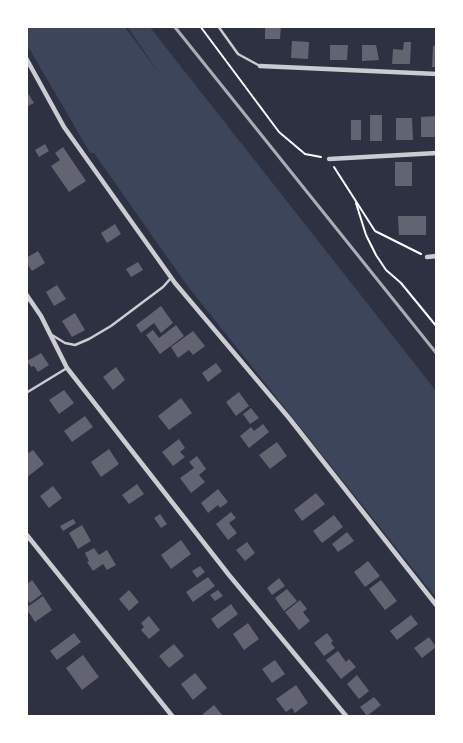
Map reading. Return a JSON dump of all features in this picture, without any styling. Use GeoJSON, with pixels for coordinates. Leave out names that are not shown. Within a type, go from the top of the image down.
{"type":"FeatureCollection","features":[{"type":"Feature","properties":{"kind":"street"},"geometry":{"type":"LineString","coordinates":[[26,58],[64,127],[171,278],[289,418],[437,606]]}},
{"type":"Feature","properties":{"kind":"street"},"geometry":{"type":"LineString","coordinates":[[260,66],[437,74]]}},
{"type":"Feature","properties":{"kind":"street"},"geometry":{"type":"LineString","coordinates":[[329,159],[437,153]]}},
{"type":"Feature","properties":{"kind":"street"},"geometry":{"type":"LineString","coordinates":[[427,257],[437,256]]}},
{"type":"Feature","properties":{"kind":"street"},"geometry":{"type":"LineString","coordinates":[[26,294],[41,316],[67,368],[229,575],[347,717]]}},
{"type":"Feature","properties":{"kind":"street"},"geometry":{"type":"LineString","coordinates":[[26,534],[173,717]]}},
{"type":"Feature","properties":{"kind":"lane"},"geometry":{"type":"LineString","coordinates":[[218,26],[238,54],[260,66]]}},
{"type":"Feature","properties":{"kind":"lane"},"geometry":{"type":"LineString","coordinates":[[50,334],[65,343],[75,345],[89,339],[111,326],[163,287],[171,278]]}},
{"type":"Feature","properties":{"kind":"lane"},"geometry":{"type":"LineString","coordinates":[[26,393],[67,368]]}},
{"type":"Feature","properties":{"kind":"path"},"geometry":{"type":"LineString","coordinates":[[200,26],[279,132],[305,154],[329,159],[375,232],[427,257]]}},
{"type":"Feature","properties":{"kind":"path"},"geometry":{"type":"LineString","coordinates":[[355,200],[366,235],[376,255],[386,270],[402,283],[437,327]]}},
{"type":"Feature","properties":{"kind":"shaded area"},"geometry":{"type":"Polygon","coordinates":[[[26,26],[124,26],[159,73],[127,26],[149,26],[437,392],[437,599],[186,284],[94,153],[90,153],[26,43],[26,26]]]}},
{"type":"Feature","properties":{"kind":"building"},"geometry":{"type":"Polygon","coordinates":[[[265,26],[281,26],[280,39],[265,39],[265,26]]]}},
{"type":"Feature","properties":{"kind":"building"},"geometry":{"type":"Polygon","coordinates":[[[292,41],[309,42],[308,59],[291,58],[292,41]]]}},
{"type":"Feature","properties":{"kind":"building"},"geometry":{"type":"Polygon","coordinates":[[[404,42],[411,42],[410,64],[392,64],[393,49],[403,50],[404,42]]]}},
{"type":"Feature","properties":{"kind":"building"},"geometry":{"type":"Polygon","coordinates":[[[330,45],[348,45],[347,60],[330,60],[330,45]]]}},
{"type":"Feature","properties":{"kind":"building"},"geometry":{"type":"Polygon","coordinates":[[[362,45],[376,45],[379,60],[362,61],[362,45]]]}},
{"type":"Feature","properties":{"kind":"building"},"geometry":{"type":"Polygon","coordinates":[[[433,46],[437,46],[437,67],[432,67],[433,46]]]}},
{"type":"Feature","properties":{"kind":"building"},"geometry":{"type":"Polygon","coordinates":[[[26,90],[34,103],[26,107],[26,90]]]}},
{"type":"Feature","properties":{"kind":"building"},"geometry":{"type":"Polygon","coordinates":[[[370,115],[382,115],[382,141],[370,141],[370,115]]]}},
{"type":"Feature","properties":{"kind":"building"},"geometry":{"type":"Polygon","coordinates":[[[437,116],[437,137],[421,137],[421,117],[437,116]]]}},
{"type":"Feature","properties":{"kind":"building"},"geometry":{"type":"Polygon","coordinates":[[[396,118],[412,118],[413,140],[396,140],[396,118]]]}},
{"type":"Feature","properties":{"kind":"building"},"geometry":{"type":"Polygon","coordinates":[[[351,120],[361,120],[361,140],[351,140],[351,120]]]}},
{"type":"Feature","properties":{"kind":"building"},"geometry":{"type":"Polygon","coordinates":[[[45,144],[49,151],[39,157],[35,150],[45,144]]]}},
{"type":"Feature","properties":{"kind":"building"},"geometry":{"type":"Polygon","coordinates":[[[63,147],[86,181],[69,192],[51,166],[60,160],[55,153],[63,147]]]}},
{"type":"Feature","properties":{"kind":"building"},"geometry":{"type":"Polygon","coordinates":[[[395,162],[412,162],[412,186],[395,186],[395,162]]]}},
{"type":"Feature","properties":{"kind":"building"},"geometry":{"type":"Polygon","coordinates":[[[398,216],[426,216],[426,235],[399,235],[398,216]]]}},
{"type":"Feature","properties":{"kind":"building"},"geometry":{"type":"Polygon","coordinates":[[[115,224],[121,234],[107,243],[101,233],[115,224]]]}},
{"type":"Feature","properties":{"kind":"building"},"geometry":{"type":"Polygon","coordinates":[[[38,251],[45,263],[32,271],[26,262],[26,258],[38,251]]]}},
{"type":"Feature","properties":{"kind":"building"},"geometry":{"type":"Polygon","coordinates":[[[138,262],[143,270],[131,277],[126,269],[138,262]]]}},
{"type":"Feature","properties":{"kind":"building"},"geometry":{"type":"Polygon","coordinates":[[[57,285],[66,299],[54,306],[46,292],[57,285]]]}},
{"type":"Feature","properties":{"kind":"building"},"geometry":{"type":"Polygon","coordinates":[[[161,306],[173,323],[161,333],[154,323],[141,333],[136,325],[161,306]]]}},
{"type":"Feature","properties":{"kind":"building"},"geometry":{"type":"Polygon","coordinates":[[[75,313],[85,330],[72,337],[62,321],[75,313]]]}},
{"type":"Feature","properties":{"kind":"building"},"geometry":{"type":"Polygon","coordinates":[[[176,325],[184,336],[160,354],[146,335],[153,330],[159,338],[176,325]]]}},
{"type":"Feature","properties":{"kind":"building"},"geometry":{"type":"Polygon","coordinates":[[[193,331],[205,346],[193,355],[189,350],[178,358],[171,347],[193,331]]]}},
{"type":"Feature","properties":{"kind":"building"},"geometry":{"type":"Polygon","coordinates":[[[41,353],[49,365],[38,372],[27,361],[41,353]]]}},
{"type":"Feature","properties":{"kind":"building"},"geometry":{"type":"Polygon","coordinates":[[[216,363],[222,371],[208,382],[202,373],[216,363]]]}},
{"type":"Feature","properties":{"kind":"building"},"geometry":{"type":"Polygon","coordinates":[[[116,367],[125,380],[113,390],[103,377],[116,367]]]}},
{"type":"Feature","properties":{"kind":"building"},"geometry":{"type":"Polygon","coordinates":[[[64,390],[74,403],[59,414],[49,400],[64,390]]]}},
{"type":"Feature","properties":{"kind":"building"},"geometry":{"type":"Polygon","coordinates":[[[239,392],[249,406],[236,416],[226,402],[239,392]]]}},
{"type":"Feature","properties":{"kind":"building"},"geometry":{"type":"Polygon","coordinates":[[[181,398],[192,413],[169,430],[158,416],[181,398]]]}},
{"type":"Feature","properties":{"kind":"building"},"geometry":{"type":"Polygon","coordinates":[[[251,408],[259,418],[250,424],[243,414],[251,408]]]}},
{"type":"Feature","properties":{"kind":"building"},"geometry":{"type":"Polygon","coordinates":[[[85,416],[93,427],[72,442],[64,431],[85,416]]]}},
{"type":"Feature","properties":{"kind":"building"},"geometry":{"type":"Polygon","coordinates":[[[263,424],[269,432],[249,448],[240,436],[251,427],[254,431],[263,424]]]}},
{"type":"Feature","properties":{"kind":"building"},"geometry":{"type":"Polygon","coordinates":[[[179,439],[185,448],[180,452],[185,457],[173,466],[162,452],[179,439]]]}},
{"type":"Feature","properties":{"kind":"building"},"geometry":{"type":"Polygon","coordinates":[[[277,442],[287,456],[270,469],[259,455],[277,442]]]}},
{"type":"Feature","properties":{"kind":"building"},"geometry":{"type":"Polygon","coordinates":[[[109,449],[119,464],[101,477],[91,462],[109,449]]]}},
{"type":"Feature","properties":{"kind":"building"},"geometry":{"type":"Polygon","coordinates":[[[33,450],[44,464],[26,478],[26,455],[33,450]]]}},
{"type":"Feature","properties":{"kind":"building"},"geometry":{"type":"Polygon","coordinates":[[[197,456],[206,469],[199,475],[205,482],[191,493],[180,478],[194,468],[189,462],[197,456]]]}},
{"type":"Feature","properties":{"kind":"building"},"geometry":{"type":"Polygon","coordinates":[[[137,484],[144,494],[129,504],[122,495],[137,484]]]}},
{"type":"Feature","properties":{"kind":"building"},"geometry":{"type":"Polygon","coordinates":[[[53,486],[62,498],[49,508],[40,496],[53,486]]]}},
{"type":"Feature","properties":{"kind":"building"},"geometry":{"type":"Polygon","coordinates":[[[218,489],[228,502],[220,508],[218,505],[208,513],[201,503],[218,489]]]}},
{"type":"Feature","properties":{"kind":"building"},"geometry":{"type":"Polygon","coordinates":[[[316,493],[325,504],[302,521],[294,510],[316,493]]]}},
{"type":"Feature","properties":{"kind":"building"},"geometry":{"type":"Polygon","coordinates":[[[231,512],[236,518],[229,523],[237,533],[228,540],[216,524],[231,512]]]}},
{"type":"Feature","properties":{"kind":"building"},"geometry":{"type":"Polygon","coordinates":[[[160,514],[167,524],[161,528],[154,518],[160,514]]]}},
{"type":"Feature","properties":{"kind":"building"},"geometry":{"type":"Polygon","coordinates":[[[334,515],[343,527],[322,543],[313,531],[334,515]]]}},
{"type":"Feature","properties":{"kind":"building"},"geometry":{"type":"Polygon","coordinates":[[[73,519],[76,523],[63,531],[60,526],[73,519]]]}},
{"type":"Feature","properties":{"kind":"building"},"geometry":{"type":"Polygon","coordinates":[[[82,525],[91,541],[78,549],[69,533],[82,525]]]}},
{"type":"Feature","properties":{"kind":"building"},"geometry":{"type":"Polygon","coordinates":[[[347,532],[354,541],[338,552],[332,544],[347,532]]]}},
{"type":"Feature","properties":{"kind":"building"},"geometry":{"type":"Polygon","coordinates":[[[181,540],[191,554],[171,569],[161,555],[181,540]]]}},
{"type":"Feature","properties":{"kind":"building"},"geometry":{"type":"Polygon","coordinates":[[[247,542],[255,553],[245,561],[236,550],[247,542]]]}},
{"type":"Feature","properties":{"kind":"building"},"geometry":{"type":"Polygon","coordinates":[[[94,548],[99,555],[107,550],[116,565],[107,570],[103,564],[93,571],[87,562],[89,561],[85,553],[94,548]]]}},
{"type":"Feature","properties":{"kind":"building"},"geometry":{"type":"Polygon","coordinates":[[[368,561],[380,576],[365,587],[354,572],[368,561]]]}},
{"type":"Feature","properties":{"kind":"building"},"geometry":{"type":"Polygon","coordinates":[[[200,566],[205,572],[197,578],[192,571],[200,566]]]}},
{"type":"Feature","properties":{"kind":"building"},"geometry":{"type":"Polygon","coordinates":[[[208,577],[215,586],[193,602],[186,592],[208,577]]]}},
{"type":"Feature","properties":{"kind":"building"},"geometry":{"type":"Polygon","coordinates":[[[279,578],[285,586],[272,595],[267,588],[279,578]]]}},
{"type":"Feature","properties":{"kind":"building"},"geometry":{"type":"Polygon","coordinates":[[[32,580],[42,594],[30,603],[26,598],[26,585],[32,580]]]}},
{"type":"Feature","properties":{"kind":"building"},"geometry":{"type":"Polygon","coordinates":[[[381,580],[397,601],[385,610],[369,589],[381,580]]]}},
{"type":"Feature","properties":{"kind":"building"},"geometry":{"type":"Polygon","coordinates":[[[287,589],[297,601],[284,611],[275,598],[287,589]]]}},
{"type":"Feature","properties":{"kind":"building"},"geometry":{"type":"Polygon","coordinates":[[[129,590],[139,602],[129,611],[119,599],[129,590]]]}},
{"type":"Feature","properties":{"kind":"building"},"geometry":{"type":"Polygon","coordinates":[[[218,590],[223,596],[215,601],[210,595],[218,590]]]}},
{"type":"Feature","properties":{"kind":"building"},"geometry":{"type":"Polygon","coordinates":[[[43,596],[52,610],[35,622],[26,608],[43,596]]]}},
{"type":"Feature","properties":{"kind":"building"},"geometry":{"type":"Polygon","coordinates":[[[300,600],[307,609],[303,612],[310,621],[299,630],[285,612],[300,600]]]}},
{"type":"Feature","properties":{"kind":"building"},"geometry":{"type":"Polygon","coordinates":[[[231,604],[238,614],[218,629],[211,619],[231,604]]]}},
{"type":"Feature","properties":{"kind":"building"},"geometry":{"type":"Polygon","coordinates":[[[411,615],[418,624],[397,640],[390,631],[411,615]]]}},
{"type":"Feature","properties":{"kind":"building"},"geometry":{"type":"Polygon","coordinates":[[[149,616],[160,630],[149,639],[141,630],[144,627],[141,623],[149,616]]]}},
{"type":"Feature","properties":{"kind":"building"},"geometry":{"type":"Polygon","coordinates":[[[248,623],[259,639],[244,650],[233,634],[248,623]]]}},
{"type":"Feature","properties":{"kind":"building"},"geometry":{"type":"Polygon","coordinates":[[[74,633],[81,642],[57,660],[50,651],[74,633]]]}},
{"type":"Feature","properties":{"kind":"building"},"geometry":{"type":"Polygon","coordinates":[[[327,633],[333,641],[331,643],[335,648],[324,656],[314,643],[327,633]]]}},
{"type":"Feature","properties":{"kind":"building"},"geometry":{"type":"Polygon","coordinates":[[[429,637],[436,647],[422,658],[414,648],[429,637]]]}},
{"type":"Feature","properties":{"kind":"building"},"geometry":{"type":"Polygon","coordinates":[[[174,644],[184,656],[169,668],[159,656],[174,644]]]}},
{"type":"Feature","properties":{"kind":"building"},"geometry":{"type":"Polygon","coordinates":[[[338,651],[346,662],[349,659],[356,667],[341,679],[326,660],[338,651]]]}},
{"type":"Feature","properties":{"kind":"building"},"geometry":{"type":"Polygon","coordinates":[[[83,655],[99,677],[82,690],[66,668],[83,655]]]}},
{"type":"Feature","properties":{"kind":"building"},"geometry":{"type":"Polygon","coordinates":[[[275,660],[285,674],[272,683],[262,669],[275,660]]]}},
{"type":"Feature","properties":{"kind":"building"},"geometry":{"type":"Polygon","coordinates":[[[195,673],[207,688],[193,700],[181,684],[195,673]]]}},
{"type":"Feature","properties":{"kind":"building"},"geometry":{"type":"Polygon","coordinates":[[[357,675],[369,691],[359,699],[347,684],[357,675]]]}},
{"type":"Feature","properties":{"kind":"building"},"geometry":{"type":"Polygon","coordinates":[[[296,685],[308,703],[295,713],[292,708],[286,712],[276,699],[296,685]]]}},
{"type":"Feature","properties":{"kind":"building"},"geometry":{"type":"Polygon","coordinates":[[[374,697],[381,705],[367,716],[360,707],[374,697]]]}},
{"type":"Feature","properties":{"kind":"building"},"geometry":{"type":"Polygon","coordinates":[[[214,705],[224,717],[205,717],[203,714],[214,705]]]}},
{"type":"Feature","properties":{"kind":"railway"},"geometry":{"type":"LineString","coordinates":[[174,26],[437,354]]}}]}
